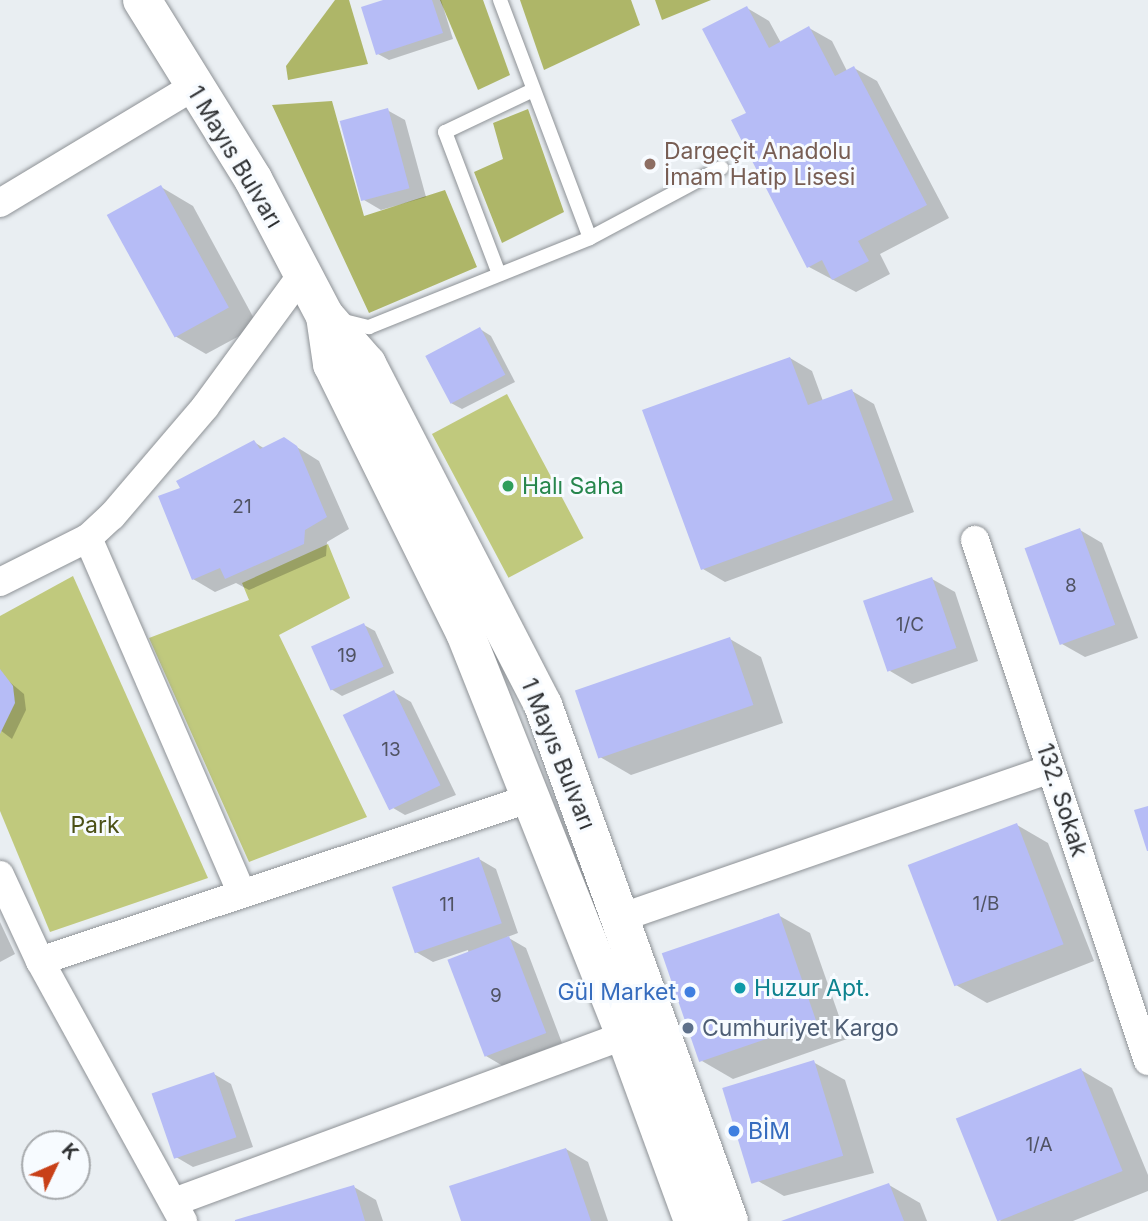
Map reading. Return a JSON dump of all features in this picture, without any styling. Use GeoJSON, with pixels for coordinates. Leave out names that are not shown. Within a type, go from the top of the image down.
{"type":"FeatureCollection","features":[{"type":"Feature","properties":{"kind":"main road","name":"1 Mayıs Bulvarı"},"geometry":{"type":"LineString","coordinates":[[142,0],[193,87],[253,179],[301,276],[325,316],[367,364],[543,705],[729,1221]]}},
{"type":"Feature","properties":{"kind":"main road","name":"1 Mayıs Bulvarı"},"geometry":{"type":"LineString","coordinates":[[325,316],[332,364],[464,633],[625,1035],[693,1221]]}},
{"type":"Feature","properties":{"kind":"street"},"geometry":{"type":"LineString","coordinates":[[0,203],[193,87]]}},
{"type":"Feature","properties":{"kind":"street"},"geometry":{"type":"LineString","coordinates":[[0,582],[88,538],[113,516],[205,407],[301,276]]}},
{"type":"Feature","properties":{"kind":"street"},"geometry":{"type":"LineString","coordinates":[[88,538],[241,891]]}},
{"type":"Feature","properties":{"kind":"street","name":"132. Sokak"},"geometry":{"type":"LineString","coordinates":[[975,540],[1148,1061]]}},
{"type":"Feature","properties":{"kind":"street"},"geometry":{"type":"LineString","coordinates":[[620,918],[1051,769]]}},
{"type":"Feature","properties":{"kind":"street"},"geometry":{"type":"LineString","coordinates":[[40,961],[241,891],[531,798]]}},
{"type":"Feature","properties":{"kind":"street"},"geometry":{"type":"LineString","coordinates":[[0,875],[40,961],[178,1211],[625,1035]]}},
{"type":"Feature","properties":{"kind":"lane"},"geometry":{"type":"LineString","coordinates":[[500,0],[531,91],[590,238]]}},
{"type":"Feature","properties":{"kind":"lane"},"geometry":{"type":"LineString","coordinates":[[499,274],[445,132],[531,91]]}},
{"type":"Feature","properties":{"kind":"lane"},"geometry":{"type":"LineString","coordinates":[[325,316],[369,327],[590,238],[721,168]]}},
{"type":"Feature","properties":{"kind":"green space"},"geometry":{"type":"Polygon","coordinates":[[[335,0],[349,0],[368,64],[288,80],[286,66],[335,0]]]}},
{"type":"Feature","properties":{"kind":"green space"},"geometry":{"type":"Polygon","coordinates":[[[440,0],[483,0],[510,75],[478,90],[440,0]]]}},
{"type":"Feature","properties":{"kind":"green space"},"geometry":{"type":"Polygon","coordinates":[[[520,0],[631,0],[640,25],[544,70],[520,0]]]}},
{"type":"Feature","properties":{"kind":"green space"},"geometry":{"type":"Polygon","coordinates":[[[655,0],[711,0],[662,20],[655,0]]]}},
{"type":"Feature","properties":{"kind":"green space"},"geometry":{"type":"Polygon","coordinates":[[[332,101],[364,216],[445,190],[477,267],[369,313],[272,105],[332,101]]]}},
{"type":"Feature","properties":{"kind":"green space"},"geometry":{"type":"Polygon","coordinates":[[[528,109],[564,212],[502,243],[474,172],[503,159],[493,123],[528,109]]]}},
{"type":"Feature","properties":{"kind":"green space","name":"Halı Saha"},"geometry":{"type":"Polygon","coordinates":[[[507,394],[584,538],[508,578],[432,434],[507,394]]]}},
{"type":"Feature","properties":{"kind":"green space"},"geometry":{"type":"Polygon","coordinates":[[[328,544],[350,598],[279,635],[367,817],[249,862],[149,638],[249,600],[242,583],[328,544]]]}},
{"type":"Feature","properties":{"kind":"green space","name":"Park"},"geometry":{"type":"Polygon","coordinates":[[[73,576],[208,878],[50,932],[0,811],[0,616],[73,576]]]}},
{"type":"Feature","properties":{"kind":"building"},"geometry":{"type":"Polygon","coordinates":[[[383,0],[432,0],[443,33],[376,55],[361,7],[383,0]]]}},
{"type":"Feature","properties":{"kind":"building"},"geometry":{"type":"Polygon","coordinates":[[[747,6],[769,48],[809,26],[835,76],[854,66],[927,205],[858,241],[869,261],[832,280],[822,260],[807,268],[731,120],[746,113],[702,29],[747,6]]]}},
{"type":"Feature","properties":{"kind":"building"},"geometry":{"type":"Polygon","coordinates":[[[388,108],[409,188],[361,201],[340,121],[388,108]]]}},
{"type":"Feature","properties":{"kind":"building"},"geometry":{"type":"Polygon","coordinates":[[[161,185],[229,307],[175,338],[107,215],[161,185]]]}},
{"type":"Feature","properties":{"kind":"building"},"geometry":{"type":"Polygon","coordinates":[[[480,327],[505,375],[451,404],[425,356],[480,327]]]}},
{"type":"Feature","properties":{"kind":"building"},"geometry":{"type":"Polygon","coordinates":[[[790,357],[808,405],[852,389],[893,500],[701,570],[642,410],[790,357]]]}},
{"type":"Feature","properties":{"kind":"building"},"geometry":{"type":"Polygon","coordinates":[[[284,437],[297,446],[327,517],[305,530],[304,544],[225,579],[220,568],[192,580],[158,496],[180,488],[176,481],[254,440],[260,449],[284,437]]]}},
{"type":"Feature","properties":{"kind":"building"},"geometry":{"type":"Polygon","coordinates":[[[1080,528],[1115,625],[1060,645],[1025,548],[1080,528]]]}},
{"type":"Feature","properties":{"kind":"building"},"geometry":{"type":"Polygon","coordinates":[[[932,577],[956,648],[887,672],[863,601],[932,577]]]}},
{"type":"Feature","properties":{"kind":"building"},"geometry":{"type":"Polygon","coordinates":[[[364,623],[384,667],[331,690],[311,647],[364,623]]]}},
{"type":"Feature","properties":{"kind":"building"},"geometry":{"type":"Polygon","coordinates":[[[730,637],[753,705],[598,758],[575,690],[730,637]]]}},
{"type":"Feature","properties":{"kind":"building"},"geometry":{"type":"Polygon","coordinates":[[[0,669],[13,686],[15,703],[0,734],[0,669]]]}},
{"type":"Feature","properties":{"kind":"building"},"geometry":{"type":"Polygon","coordinates":[[[394,690],[440,785],[389,810],[343,715],[394,690]]]}},
{"type":"Feature","properties":{"kind":"building"},"geometry":{"type":"Polygon","coordinates":[[[1148,806],[1148,851],[1147,851],[1134,810],[1148,806]]]}},
{"type":"Feature","properties":{"kind":"building"},"geometry":{"type":"Polygon","coordinates":[[[1017,823],[1064,944],[954,986],[908,865],[1017,823]]]}},
{"type":"Feature","properties":{"kind":"building"},"geometry":{"type":"Polygon","coordinates":[[[479,857],[502,923],[415,953],[392,887],[479,857]]]}},
{"type":"Feature","properties":{"kind":"building","name":"Huzur Apt."},"geometry":{"type":"Polygon","coordinates":[[[779,913],[816,1022],[699,1062],[662,953],[779,913]]]}},
{"type":"Feature","properties":{"kind":"building"},"geometry":{"type":"Polygon","coordinates":[[[509,936],[546,1033],[485,1057],[447,960],[509,936]]]}},
{"type":"Feature","properties":{"kind":"building"},"geometry":{"type":"Polygon","coordinates":[[[814,1060],[843,1156],[751,1184],[722,1088],[814,1060]]]}},
{"type":"Feature","properties":{"kind":"building"},"geometry":{"type":"Polygon","coordinates":[[[1081,1068],[1123,1171],[997,1221],[956,1119],[1081,1068]]]}},
{"type":"Feature","properties":{"kind":"building"},"geometry":{"type":"Polygon","coordinates":[[[214,1072],[236,1137],[174,1159],[152,1093],[214,1072]]]}},
{"type":"Feature","properties":{"kind":"building"},"geometry":{"type":"Polygon","coordinates":[[[566,1148],[591,1221],[461,1221],[449,1186],[566,1148]]]}},
{"type":"Feature","properties":{"kind":"building"},"geometry":{"type":"Polygon","coordinates":[[[889,1183],[904,1221],[781,1221],[889,1183]]]}},
{"type":"Feature","properties":{"kind":"building"},"geometry":{"type":"Polygon","coordinates":[[[354,1185],[365,1221],[235,1221],[235,1220],[354,1185]]]}},
{"type":"Feature","properties":{"kind":"place","name":"Dargeçit Anadolu İmam Hatip Lisesi"},"geometry":{"type":"Point","coordinates":[650,164]}},
{"type":"Feature","properties":{"kind":"place","name":"Halı Saha"},"geometry":{"type":"Point","coordinates":[508,486]}},
{"type":"Feature","properties":{"kind":"place","name":"Huzur Apt."},"geometry":{"type":"Point","coordinates":[740,988]}},
{"type":"Feature","properties":{"kind":"place","name":"Gül Market"},"geometry":{"type":"Point","coordinates":[690,992]}},
{"type":"Feature","properties":{"kind":"place","name":"Cumhuriyet Kargo"},"geometry":{"type":"Point","coordinates":[688,1028]}},
{"type":"Feature","properties":{"kind":"place","name":"BİM"},"geometry":{"type":"Point","coordinates":[734,1131]}}]}
